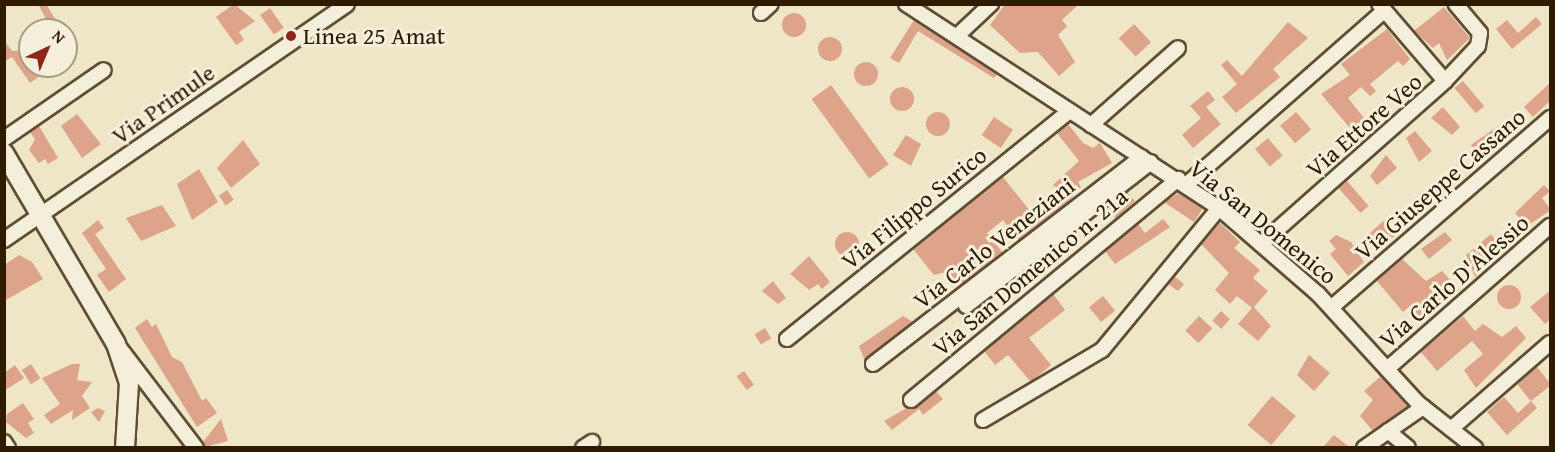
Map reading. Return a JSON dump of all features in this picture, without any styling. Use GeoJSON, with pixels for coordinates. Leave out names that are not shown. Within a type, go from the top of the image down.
{"type":"FeatureCollection","features":[{"type":"Feature","properties":{"kind":"street","name":"Via Primule"},"geometry":{"type":"LineString","coordinates":[[4,240],[347,4]]}},
{"type":"Feature","properties":{"kind":"street","name":"Via San Domenico"},"geometry":{"type":"LineString","coordinates":[[906,4],[1219,208],[1332,307],[1423,407],[1475,447]]}},
{"type":"Feature","properties":{"kind":"street"},"geometry":{"type":"LineString","coordinates":[[957,36],[991,4]]}},
{"type":"Feature","properties":{"kind":"street"},"geometry":{"type":"LineString","coordinates":[[1445,81],[1478,46],[1480,33],[1456,4]]}},
{"type":"Feature","properties":{"kind":"street","name":"Via Ettore Veo"},"geometry":{"type":"LineString","coordinates":[[1261,244],[1445,81],[1382,8]]}},
{"type":"Feature","properties":{"kind":"street","name":"Via San Domenico n. 21a"},"geometry":{"type":"LineString","coordinates":[[911,400],[1182,182],[1382,8]]}},
{"type":"Feature","properties":{"kind":"street"},"geometry":{"type":"LineString","coordinates":[[1091,125],[1178,48]]}},
{"type":"Feature","properties":{"kind":"street"},"geometry":{"type":"LineString","coordinates":[[4,139],[104,70]]}},
{"type":"Feature","properties":{"kind":"street","name":"Via Filippo Surico"},"geometry":{"type":"LineString","coordinates":[[787,339],[1070,111]]}},
{"type":"Feature","properties":{"kind":"street","name":"Via Giuseppe Cassano"},"geometry":{"type":"LineString","coordinates":[[1332,307],[1551,118]]}},
{"type":"Feature","properties":{"kind":"street"},"geometry":{"type":"LineString","coordinates":[[4,153],[35,200],[38,217],[116,344],[152,383],[196,447]]}},
{"type":"Feature","properties":{"kind":"street"},"geometry":{"type":"LineString","coordinates":[[966,306],[1146,160]]}},
{"type":"Feature","properties":{"kind":"street","name":"Via Carlo Veneziani"},"geometry":{"type":"LineString","coordinates":[[873,364],[1146,160]]}},
{"type":"Feature","properties":{"kind":"street"},"geometry":{"type":"LineString","coordinates":[[983,420],[1102,350],[1219,208]]}},
{"type":"Feature","properties":{"kind":"street","name":"Via Carlo D'Alessio"},"geometry":{"type":"LineString","coordinates":[[1388,369],[1551,226]]}},
{"type":"Feature","properties":{"kind":"street"},"geometry":{"type":"LineString","coordinates":[[1451,429],[1551,343]]}},
{"type":"Feature","properties":{"kind":"street"},"geometry":{"type":"LineString","coordinates":[[116,344],[129,383],[125,447]]}},
{"type":"Feature","properties":{"kind":"street"},"geometry":{"type":"LineString","coordinates":[[1364,447],[1423,407]]}},
{"type":"Feature","properties":{"kind":"street"},"geometry":{"type":"LineString","coordinates":[[1388,431],[1408,447]]}},
{"type":"Feature","properties":{"kind":"street"},"geometry":{"type":"LineString","coordinates":[[4,442],[8,447]]}},
{"type":"Feature","properties":{"kind":"building"},"geometry":{"type":"Polygon","coordinates":[[[38,4],[46,4],[55,18],[45,18],[38,4]]]}},
{"type":"Feature","properties":{"kind":"building"},"geometry":{"type":"Polygon","coordinates":[[[234,4],[255,21],[239,32],[244,40],[236,45],[216,17],[234,4]]]}},
{"type":"Feature","properties":{"kind":"building"},"geometry":{"type":"Polygon","coordinates":[[[1005,4],[1079,4],[1062,20],[1067,26],[1058,35],[1075,62],[1059,76],[1038,52],[1020,53],[990,25],[1005,4]]]}},
{"type":"Feature","properties":{"kind":"building"},"geometry":{"type":"Polygon","coordinates":[[[1444,7],[1470,38],[1447,60],[1439,43],[1433,48],[1414,31],[1444,7]]]}},
{"type":"Feature","properties":{"kind":"building"},"geometry":{"type":"Polygon","coordinates":[[[270,8],[284,28],[274,35],[260,15],[270,8]]]}},
{"type":"Feature","properties":{"kind":"building"},"geometry":{"type":"Polygon","coordinates":[[[794,13],[803,16],[806,25],[803,34],[794,37],[785,34],[782,25],[785,16],[794,13]]]}},
{"type":"Feature","properties":{"kind":"building"},"geometry":{"type":"Polygon","coordinates":[[[1536,17],[1542,24],[1512,49],[1496,29],[1507,20],[1518,33],[1536,17]]]}},
{"type":"Feature","properties":{"kind":"building"},"geometry":{"type":"Polygon","coordinates":[[[914,20],[997,74],[994,78],[918,31],[899,63],[890,58],[914,20]]]}},
{"type":"Feature","properties":{"kind":"building"},"geometry":{"type":"Polygon","coordinates":[[[1288,22],[1308,38],[1273,69],[1280,77],[1236,113],[1222,97],[1237,84],[1221,65],[1227,60],[1242,76],[1288,22]]]}},
{"type":"Feature","properties":{"kind":"building"},"geometry":{"type":"Polygon","coordinates":[[[1134,24],[1151,42],[1136,57],[1119,38],[1134,24]]]}},
{"type":"Feature","properties":{"kind":"building"},"geometry":{"type":"Polygon","coordinates":[[[1387,29],[1410,59],[1403,66],[1398,61],[1370,84],[1376,91],[1370,96],[1361,87],[1348,98],[1368,123],[1355,134],[1321,94],[1350,75],[1341,64],[1387,29]]]}},
{"type":"Feature","properties":{"kind":"building"},"geometry":{"type":"Polygon","coordinates":[[[830,37],[839,40],[842,49],[839,58],[830,61],[821,58],[818,49],[821,40],[830,37]]]}},
{"type":"Feature","properties":{"kind":"building"},"geometry":{"type":"Polygon","coordinates":[[[4,40],[12,51],[18,51],[18,66],[12,57],[4,62],[4,40]]]}},
{"type":"Feature","properties":{"kind":"building"},"geometry":{"type":"Polygon","coordinates":[[[866,62],[875,65],[878,74],[875,83],[866,86],[857,83],[854,74],[857,65],[866,62]]]}},
{"type":"Feature","properties":{"kind":"building"},"geometry":{"type":"Polygon","coordinates":[[[27,78],[37,78],[30,83],[27,78]]]}},
{"type":"Feature","properties":{"kind":"building"},"geometry":{"type":"Polygon","coordinates":[[[1463,81],[1484,106],[1476,113],[1455,88],[1463,81]]]}},
{"type":"Feature","properties":{"kind":"building"},"geometry":{"type":"Polygon","coordinates":[[[1551,82],[1550,101],[1533,117],[1524,107],[1551,82]]]}},
{"type":"Feature","properties":{"kind":"building"},"geometry":{"type":"Polygon","coordinates":[[[831,85],[889,164],[869,178],[812,99],[831,85]]]}},
{"type":"Feature","properties":{"kind":"building"},"geometry":{"type":"Polygon","coordinates":[[[902,87],[911,90],[914,99],[911,108],[902,111],[893,108],[890,99],[893,90],[902,87]]]}},
{"type":"Feature","properties":{"kind":"building"},"geometry":{"type":"Polygon","coordinates":[[[1208,91],[1215,100],[1206,107],[1221,124],[1193,148],[1182,135],[1201,118],[1190,106],[1208,91]]]}},
{"type":"Feature","properties":{"kind":"building"},"geometry":{"type":"Polygon","coordinates":[[[1443,107],[1460,127],[1452,135],[1431,118],[1443,107]]]}},
{"type":"Feature","properties":{"kind":"building"},"geometry":{"type":"Polygon","coordinates":[[[938,112],[947,115],[950,124],[947,133],[938,136],[929,133],[926,124],[929,115],[938,112]]]}},
{"type":"Feature","properties":{"kind":"building"},"geometry":{"type":"Polygon","coordinates":[[[1296,112],[1311,129],[1295,143],[1280,126],[1296,112]]]}},
{"type":"Feature","properties":{"kind":"building"},"geometry":{"type":"Polygon","coordinates":[[[77,114],[101,144],[82,158],[61,126],[77,114]]]}},
{"type":"Feature","properties":{"kind":"building"},"geometry":{"type":"Polygon","coordinates":[[[994,117],[1013,130],[1001,148],[982,135],[994,117]]]}},
{"type":"Feature","properties":{"kind":"building"},"geometry":{"type":"Polygon","coordinates":[[[1504,122],[1513,134],[1483,160],[1471,145],[1504,122]]]}},
{"type":"Feature","properties":{"kind":"building"},"geometry":{"type":"Polygon","coordinates":[[[1068,124],[1083,143],[1093,148],[1100,143],[1112,163],[1078,182],[1081,187],[1067,203],[1019,241],[1003,220],[987,233],[1003,253],[959,287],[946,272],[934,275],[913,249],[1003,177],[1030,211],[1057,189],[1053,185],[1079,161],[1057,133],[1068,124]]]}},
{"type":"Feature","properties":{"kind":"building"},"geometry":{"type":"Polygon","coordinates":[[[39,126],[58,158],[48,164],[45,159],[39,163],[29,150],[35,139],[30,132],[39,126]]]}},
{"type":"Feature","properties":{"kind":"building"},"geometry":{"type":"Polygon","coordinates":[[[1415,131],[1432,151],[1419,162],[1406,138],[1415,131]]]}},
{"type":"Feature","properties":{"kind":"building"},"geometry":{"type":"Polygon","coordinates":[[[906,135],[921,144],[911,166],[893,155],[906,135]]]}},
{"type":"Feature","properties":{"kind":"building"},"geometry":{"type":"Polygon","coordinates":[[[1268,138],[1283,156],[1270,167],[1255,149],[1268,138]]]}},
{"type":"Feature","properties":{"kind":"building"},"geometry":{"type":"Polygon","coordinates":[[[243,140],[260,164],[231,188],[217,168],[243,140]]]}},
{"type":"Feature","properties":{"kind":"building"},"geometry":{"type":"Polygon","coordinates":[[[1386,155],[1397,168],[1377,185],[1370,176],[1386,155]]]}},
{"type":"Feature","properties":{"kind":"building"},"geometry":{"type":"Polygon","coordinates":[[[199,169],[218,202],[192,220],[177,184],[199,169]]]}},
{"type":"Feature","properties":{"kind":"building"},"geometry":{"type":"Polygon","coordinates":[[[1347,181],[1369,206],[1360,213],[1339,188],[1347,181]]]}},
{"type":"Feature","properties":{"kind":"building"},"geometry":{"type":"Polygon","coordinates":[[[1544,185],[1550,191],[1542,198],[1551,210],[1530,224],[1522,221],[1515,213],[1544,185]]]}},
{"type":"Feature","properties":{"kind":"building"},"geometry":{"type":"Polygon","coordinates":[[[227,190],[234,200],[226,206],[219,196],[227,190]]]}},
{"type":"Feature","properties":{"kind":"building"},"geometry":{"type":"Polygon","coordinates":[[[1127,192],[1135,201],[1116,218],[1108,209],[1127,192]]]}},
{"type":"Feature","properties":{"kind":"building"},"geometry":{"type":"Polygon","coordinates":[[[1179,193],[1203,208],[1194,222],[1164,202],[1179,193]]]}},
{"type":"Feature","properties":{"kind":"building"},"geometry":{"type":"Polygon","coordinates":[[[162,205],[176,226],[141,241],[126,218],[162,205]]]}},
{"type":"Feature","properties":{"kind":"building"},"geometry":{"type":"Polygon","coordinates":[[[1397,209],[1403,216],[1395,223],[1401,230],[1382,247],[1370,233],[1397,209]]]}},
{"type":"Feature","properties":{"kind":"building"},"geometry":{"type":"Polygon","coordinates":[[[1163,219],[1170,227],[1115,264],[1105,251],[1138,224],[1145,233],[1163,219]]]}},
{"type":"Feature","properties":{"kind":"building"},"geometry":{"type":"Polygon","coordinates":[[[98,220],[104,228],[95,234],[126,279],[109,292],[97,275],[106,269],[82,233],[98,220]]]}},
{"type":"Feature","properties":{"kind":"building"},"geometry":{"type":"Polygon","coordinates":[[[1219,222],[1240,242],[1234,248],[1260,270],[1253,278],[1268,291],[1254,307],[1271,326],[1258,341],[1238,324],[1252,308],[1237,296],[1230,304],[1215,290],[1229,273],[1201,244],[1219,222]]]}},
{"type":"Feature","properties":{"kind":"building"},"geometry":{"type":"Polygon","coordinates":[[[842,232],[852,232],[859,239],[859,249],[852,256],[842,256],[835,249],[835,239],[842,232]]]}},
{"type":"Feature","properties":{"kind":"building"},"geometry":{"type":"Polygon","coordinates":[[[1445,232],[1452,240],[1429,259],[1421,249],[1445,232]]]}},
{"type":"Feature","properties":{"kind":"building"},"geometry":{"type":"Polygon","coordinates":[[[1491,234],[1502,249],[1475,277],[1466,255],[1491,234]]]}},
{"type":"Feature","properties":{"kind":"building"},"geometry":{"type":"Polygon","coordinates":[[[1336,235],[1351,242],[1364,262],[1348,276],[1330,254],[1336,249],[1329,241],[1336,235]]]}},
{"type":"Feature","properties":{"kind":"building"},"geometry":{"type":"Polygon","coordinates":[[[19,255],[32,262],[43,279],[4,301],[6,264],[19,255]]]}},
{"type":"Feature","properties":{"kind":"building"},"geometry":{"type":"Polygon","coordinates":[[[809,256],[830,282],[822,289],[818,284],[809,290],[790,274],[809,256]]]}},
{"type":"Feature","properties":{"kind":"building"},"geometry":{"type":"Polygon","coordinates":[[[1402,259],[1426,281],[1442,271],[1459,290],[1421,319],[1410,306],[1403,312],[1377,281],[1402,259]]]}},
{"type":"Feature","properties":{"kind":"building"},"geometry":{"type":"Polygon","coordinates":[[[1175,277],[1184,284],[1178,291],[1168,284],[1175,277]]]}},
{"type":"Feature","properties":{"kind":"building"},"geometry":{"type":"Polygon","coordinates":[[[773,281],[786,298],[778,304],[762,291],[773,281]]]}},
{"type":"Feature","properties":{"kind":"building"},"geometry":{"type":"Polygon","coordinates":[[[1509,285],[1518,288],[1521,297],[1518,306],[1509,309],[1500,306],[1497,297],[1500,288],[1509,285]]]}},
{"type":"Feature","properties":{"kind":"building"},"geometry":{"type":"Polygon","coordinates":[[[1551,290],[1551,319],[1545,324],[1530,307],[1551,290]]]}},
{"type":"Feature","properties":{"kind":"building"},"geometry":{"type":"Polygon","coordinates":[[[1053,294],[1065,310],[1029,338],[1051,365],[1031,382],[1008,355],[995,365],[984,351],[1053,294]]]}},
{"type":"Feature","properties":{"kind":"building"},"geometry":{"type":"Polygon","coordinates":[[[1103,296],[1115,311],[1101,322],[1089,307],[1103,296]]]}},
{"type":"Feature","properties":{"kind":"building"},"geometry":{"type":"Polygon","coordinates":[[[1221,311],[1230,319],[1221,329],[1212,321],[1221,311]]]}},
{"type":"Feature","properties":{"kind":"building"},"geometry":{"type":"Polygon","coordinates":[[[903,316],[913,322],[865,361],[859,346],[903,316]]]}},
{"type":"Feature","properties":{"kind":"building"},"geometry":{"type":"Polygon","coordinates":[[[1199,316],[1212,328],[1199,343],[1185,331],[1199,316]]]}},
{"type":"Feature","properties":{"kind":"building"},"geometry":{"type":"Polygon","coordinates":[[[1463,316],[1475,331],[1483,324],[1502,337],[1516,326],[1526,338],[1476,388],[1464,370],[1483,354],[1472,341],[1437,371],[1421,352],[1463,316]]]}},
{"type":"Feature","properties":{"kind":"building"},"geometry":{"type":"Polygon","coordinates":[[[147,319],[152,327],[156,324],[172,357],[182,362],[202,401],[206,398],[217,413],[197,427],[135,328],[147,319]]]}},
{"type":"Feature","properties":{"kind":"building"},"geometry":{"type":"Polygon","coordinates":[[[765,328],[771,338],[761,344],[755,334],[765,328]]]}},
{"type":"Feature","properties":{"kind":"building"},"geometry":{"type":"Polygon","coordinates":[[[1309,355],[1330,373],[1314,391],[1297,375],[1309,355]]]}},
{"type":"Feature","properties":{"kind":"building"},"geometry":{"type":"Polygon","coordinates":[[[31,364],[40,378],[31,384],[22,370],[31,364]]]}},
{"type":"Feature","properties":{"kind":"building"},"geometry":{"type":"Polygon","coordinates":[[[72,364],[80,364],[77,380],[92,382],[82,396],[90,408],[72,420],[73,410],[51,424],[44,415],[60,404],[42,378],[72,364]]]}},
{"type":"Feature","properties":{"kind":"building"},"geometry":{"type":"Polygon","coordinates":[[[15,365],[24,378],[4,391],[4,373],[15,365]]]}},
{"type":"Feature","properties":{"kind":"building"},"geometry":{"type":"Polygon","coordinates":[[[1537,367],[1550,386],[1531,401],[1517,383],[1537,367]]]}},
{"type":"Feature","properties":{"kind":"building"},"geometry":{"type":"Polygon","coordinates":[[[744,371],[754,385],[747,390],[737,376],[744,371]]]}},
{"type":"Feature","properties":{"kind":"building"},"geometry":{"type":"Polygon","coordinates":[[[1381,376],[1409,406],[1373,431],[1360,416],[1373,400],[1364,391],[1381,376]]]}},
{"type":"Feature","properties":{"kind":"building"},"geometry":{"type":"Polygon","coordinates":[[[936,391],[943,399],[923,415],[919,409],[892,430],[884,421],[936,391]]]}},
{"type":"Feature","properties":{"kind":"building"},"geometry":{"type":"Polygon","coordinates":[[[1272,396],[1296,416],[1271,445],[1248,425],[1272,396]]]}},
{"type":"Feature","properties":{"kind":"building"},"geometry":{"type":"Polygon","coordinates":[[[1504,397],[1518,413],[1531,401],[1537,408],[1507,435],[1487,412],[1504,397]]]}},
{"type":"Feature","properties":{"kind":"building"},"geometry":{"type":"Polygon","coordinates":[[[23,403],[34,419],[28,423],[34,433],[26,438],[6,422],[7,414],[23,403]]]}},
{"type":"Feature","properties":{"kind":"building"},"geometry":{"type":"Polygon","coordinates":[[[98,408],[105,411],[99,422],[91,412],[98,408]]]}},
{"type":"Feature","properties":{"kind":"building"},"geometry":{"type":"Polygon","coordinates":[[[221,419],[228,441],[205,447],[203,442],[221,419]]]}},
{"type":"Feature","properties":{"kind":"building"},"geometry":{"type":"Polygon","coordinates":[[[1334,435],[1349,447],[1323,447],[1334,435]]]}},
{"type":"Feature","properties":{"kind":"place","name":"Linea 25 Amat"},"geometry":{"type":"Point","coordinates":[291,36]}}]}
